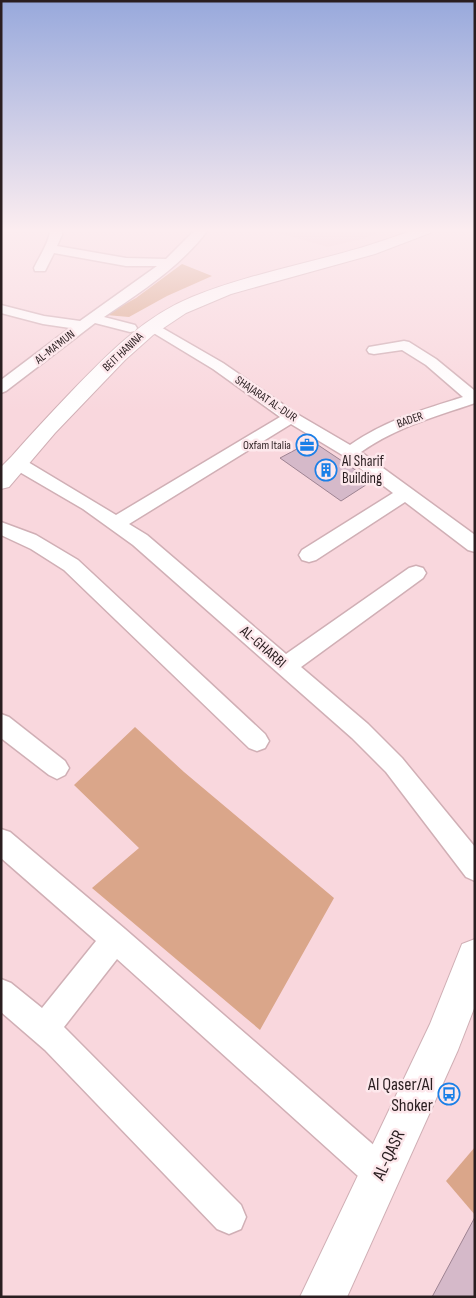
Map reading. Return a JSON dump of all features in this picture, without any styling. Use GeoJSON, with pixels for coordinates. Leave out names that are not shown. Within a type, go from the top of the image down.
{"type":"FeatureCollection","features":[{"type":"Feature","properties":{"kind":"street","name":"AL-MA'MUN"},"geometry":{"type":"LineString","coordinates":[[1,388],[87,322],[133,291]]}},
{"type":"Feature","properties":{"kind":"street","name":"BEIT HANINA"},"geometry":{"type":"LineString","coordinates":[[1,482],[9,459],[77,377],[130,328],[165,306],[198,291]]}},
{"type":"Feature","properties":{"kind":"street","name":"BEIT HANINA"},"geometry":{"type":"LineString","coordinates":[[9,459],[122,351],[152,326],[197,301],[228,291]]}},
{"type":"Feature","properties":{"kind":"street"},"geometry":{"type":"LineString","coordinates":[[1,309],[43,320],[87,322],[130,328]]}},
{"type":"Feature","properties":{"kind":"street","name":"SHAJARAT AL-DUR"},"geometry":{"type":"LineString","coordinates":[[152,326],[218,366],[291,417],[350,452],[475,545]]}},
{"type":"Feature","properties":{"kind":"street"},"geometry":{"type":"LineString","coordinates":[[374,350],[404,345],[431,362],[475,398]]}},
{"type":"Feature","properties":{"kind":"street","name":"BADER"},"geometry":{"type":"LineString","coordinates":[[350,452],[378,433],[397,424],[475,398]]}},
{"type":"Feature","properties":{"kind":"street"},"geometry":{"type":"LineString","coordinates":[[117,523],[291,417]]}},
{"type":"Feature","properties":{"kind":"street","name":"AL-GHARBI"},"geometry":{"type":"LineString","coordinates":[[9,459],[117,523],[140,540],[360,731],[394,764],[475,868]]}},
{"type":"Feature","properties":{"kind":"street"},"geometry":{"type":"LineString","coordinates":[[309,555],[405,493]]}},
{"type":"Feature","properties":{"kind":"street"},"geometry":{"type":"LineString","coordinates":[[1,528],[48,548],[70,565],[258,741]]}},
{"type":"Feature","properties":{"kind":"street"},"geometry":{"type":"LineString","coordinates":[[285,667],[416,573]]}},
{"type":"Feature","properties":{"kind":"street"},"geometry":{"type":"LineString","coordinates":[[1,724],[57,768]]}},
{"type":"Feature","properties":{"kind":"street"},"geometry":{"type":"LineString","coordinates":[[1,841],[380,1173]]}},
{"type":"Feature","properties":{"kind":"street"},"geometry":{"type":"LineString","coordinates":[[44,1029],[115,939]]}},
{"type":"Feature","properties":{"kind":"street","name":"AL-QASR"},"geometry":{"type":"LineString","coordinates":[[323,1297],[444,1036],[475,957]]}},
{"type":"Feature","properties":{"kind":"street"},"geometry":{"type":"LineString","coordinates":[[1,993],[44,1029],[229,1217]]}},
{"type":"Feature","properties":{"kind":"shaded area"},"geometry":{"type":"Polygon","coordinates":[[[146,291],[179,291],[129,317],[106,315],[146,291]]]}},
{"type":"Feature","properties":{"kind":"shaded area"},"geometry":{"type":"Polygon","coordinates":[[[135,727],[184,772],[334,898],[260,1030],[92,888],[139,848],[74,785],[135,727]]]}},
{"type":"Feature","properties":{"kind":"shaded area"},"geometry":{"type":"Polygon","coordinates":[[[475,1147],[475,1215],[446,1181],[475,1147]]]}},
{"type":"Feature","properties":{"kind":"building","name":"Al Sharif Building"},"geometry":{"type":"Polygon","coordinates":[[[312,441],[372,481],[341,501],[280,458],[312,441]]]}},
{"type":"Feature","properties":{"kind":"building"},"geometry":{"type":"Polygon","coordinates":[[[475,1217],[475,1297],[432,1297],[475,1217]]]}},
{"type":"Feature","properties":{"kind":"place","name":"Oxfam Italia"},"geometry":{"type":"Point","coordinates":[307,445]}},
{"type":"Feature","properties":{"kind":"place","name":"Al Sharif Building"},"geometry":{"type":"Point","coordinates":[326,470]}},
{"type":"Feature","properties":{"kind":"place","name":"Al Qaser/Al Shoker"},"geometry":{"type":"Point","coordinates":[449,1094]}}]}
